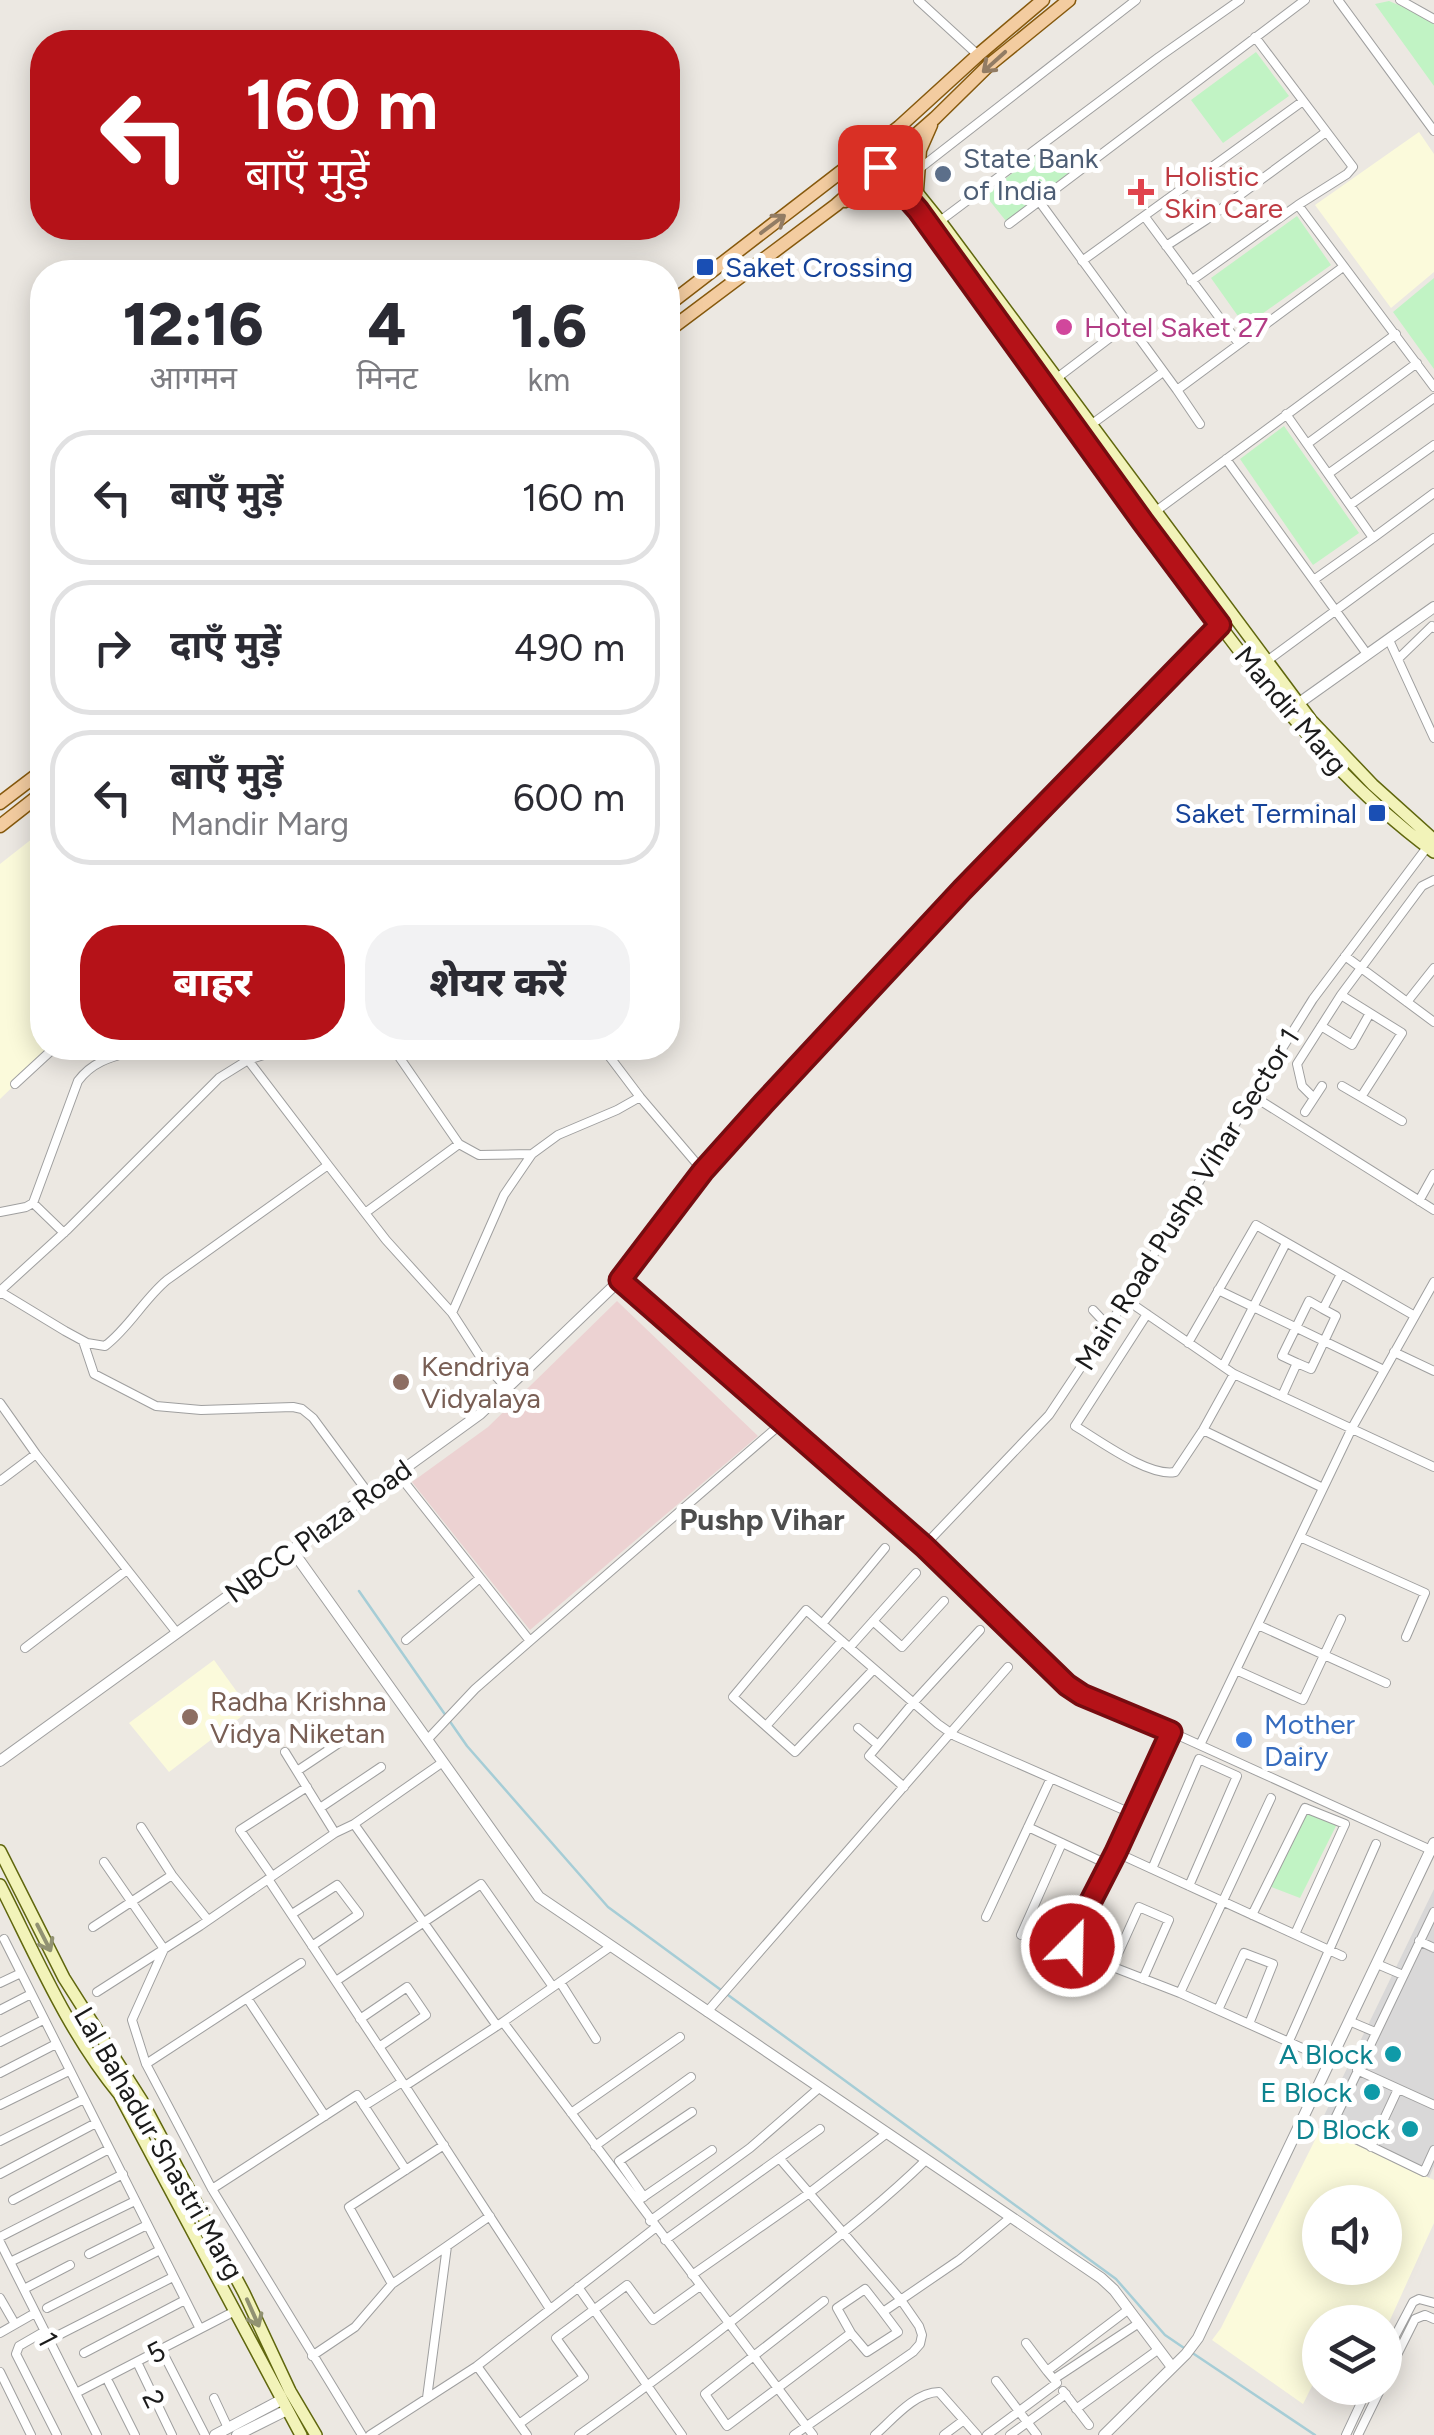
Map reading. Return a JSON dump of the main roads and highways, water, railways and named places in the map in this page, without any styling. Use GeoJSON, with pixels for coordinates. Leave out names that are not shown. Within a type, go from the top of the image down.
{"type":"FeatureCollection","features":[{"type":"Feature","properties":{"kind":"main road"},"geometry":{"type":"LineString","coordinates":[[680,295],[868,152],[1044,0]]}},
{"type":"Feature","properties":{"kind":"main road"},"geometry":{"type":"LineString","coordinates":[[680,318],[682,320],[836,205],[988,66],[1069,0]]}},
{"type":"Feature","properties":{"kind":"main road"},"geometry":{"type":"LineString","coordinates":[[916,190],[920,150],[935,118]]}},
{"type":"Feature","properties":{"kind":"main road","name":"Mandir Marg"},"geometry":{"type":"LineString","coordinates":[[884,163],[916,190],[940,221],[1298,704],[1432,843]]}},
{"type":"Feature","properties":{"kind":"main road","name":"Mandir Marg"},"geometry":{"type":"LineString","coordinates":[[884,163],[1143,522],[1287,712],[1364,795],[1432,843]]}},
{"type":"Feature","properties":{"kind":"main road"},"geometry":{"type":"LineString","coordinates":[[836,205],[879,193],[902,199],[918,210]]}},
{"type":"Feature","properties":{"kind":"main road"},"geometry":{"type":"LineString","coordinates":[[0,803],[30,780]]}},
{"type":"Feature","properties":{"kind":"main road"},"geometry":{"type":"LineString","coordinates":[[0,826],[30,802]]}},
{"type":"Feature","properties":{"kind":"main road","name":"Lal Bahadur Shastri Marg"},"geometry":{"type":"LineString","coordinates":[[0,1851],[64,1978],[142,2101],[232,2271],[290,2392],[316,2435]]}},
{"type":"Feature","properties":{"kind":"main road","name":"Lal Bahadur Shastri Marg"},"geometry":{"type":"LineString","coordinates":[[0,1885],[76,2034],[118,2094],[301,2435]]}},
{"type":"Feature","properties":{"kind":"main road"},"geometry":{"type":"LineString","coordinates":[[217,2278],[232,2271]]}},
{"type":"Feature","properties":{"kind":"waterway"},"geometry":{"type":"LineString","coordinates":[[359,1591],[467,1746],[608,1907],[721,1990]]}},
{"type":"Feature","properties":{"kind":"waterway"},"geometry":{"type":"LineString","coordinates":[[728,1995],[1116,2279],[1165,2335],[1187,2350]]}},
{"type":"Feature","properties":{"kind":"waterway"},"geometry":{"type":"LineString","coordinates":[[1194,2354],[1315,2435]]}},
{"type":"Feature","properties":{"kind":"place","name":"State Bank of India"},"geometry":{"type":"Point","coordinates":[943,174]}},
{"type":"Feature","properties":{"kind":"place","name":"Holistic Skin Care"},"geometry":{"type":"Point","coordinates":[1141,192]}},
{"type":"Feature","properties":{"kind":"place","name":"Saket Crossing"},"geometry":{"type":"Point","coordinates":[705,267]}},
{"type":"Feature","properties":{"kind":"place","name":"Hotel Saket 27"},"geometry":{"type":"Point","coordinates":[1064,327]}},
{"type":"Feature","properties":{"kind":"place","name":"Saket Terminal"},"geometry":{"type":"Point","coordinates":[1377,813]}},
{"type":"Feature","properties":{"kind":"place","name":"Kendriya Vidyalaya"},"geometry":{"type":"Point","coordinates":[401,1382]}},
{"type":"Feature","properties":{"kind":"place","name":"Radha Krishna Vidya Niketan"},"geometry":{"type":"Point","coordinates":[190,1717]}},
{"type":"Feature","properties":{"kind":"place","name":"Mother Dairy"},"geometry":{"type":"Point","coordinates":[1244,1740]}},
{"type":"Feature","properties":{"kind":"place","name":"A Block"},"geometry":{"type":"Point","coordinates":[1393,2054]}},
{"type":"Feature","properties":{"kind":"place","name":"E Block"},"geometry":{"type":"Point","coordinates":[1372,2092]}},
{"type":"Feature","properties":{"kind":"place","name":"D Block"},"geometry":{"type":"Point","coordinates":[1410,2129]}},
{"type":"Feature","properties":{"kind":"district","name":"Pushp Vihar"},"geometry":{"type":"Point","coordinates":[762,1519]}}]}
